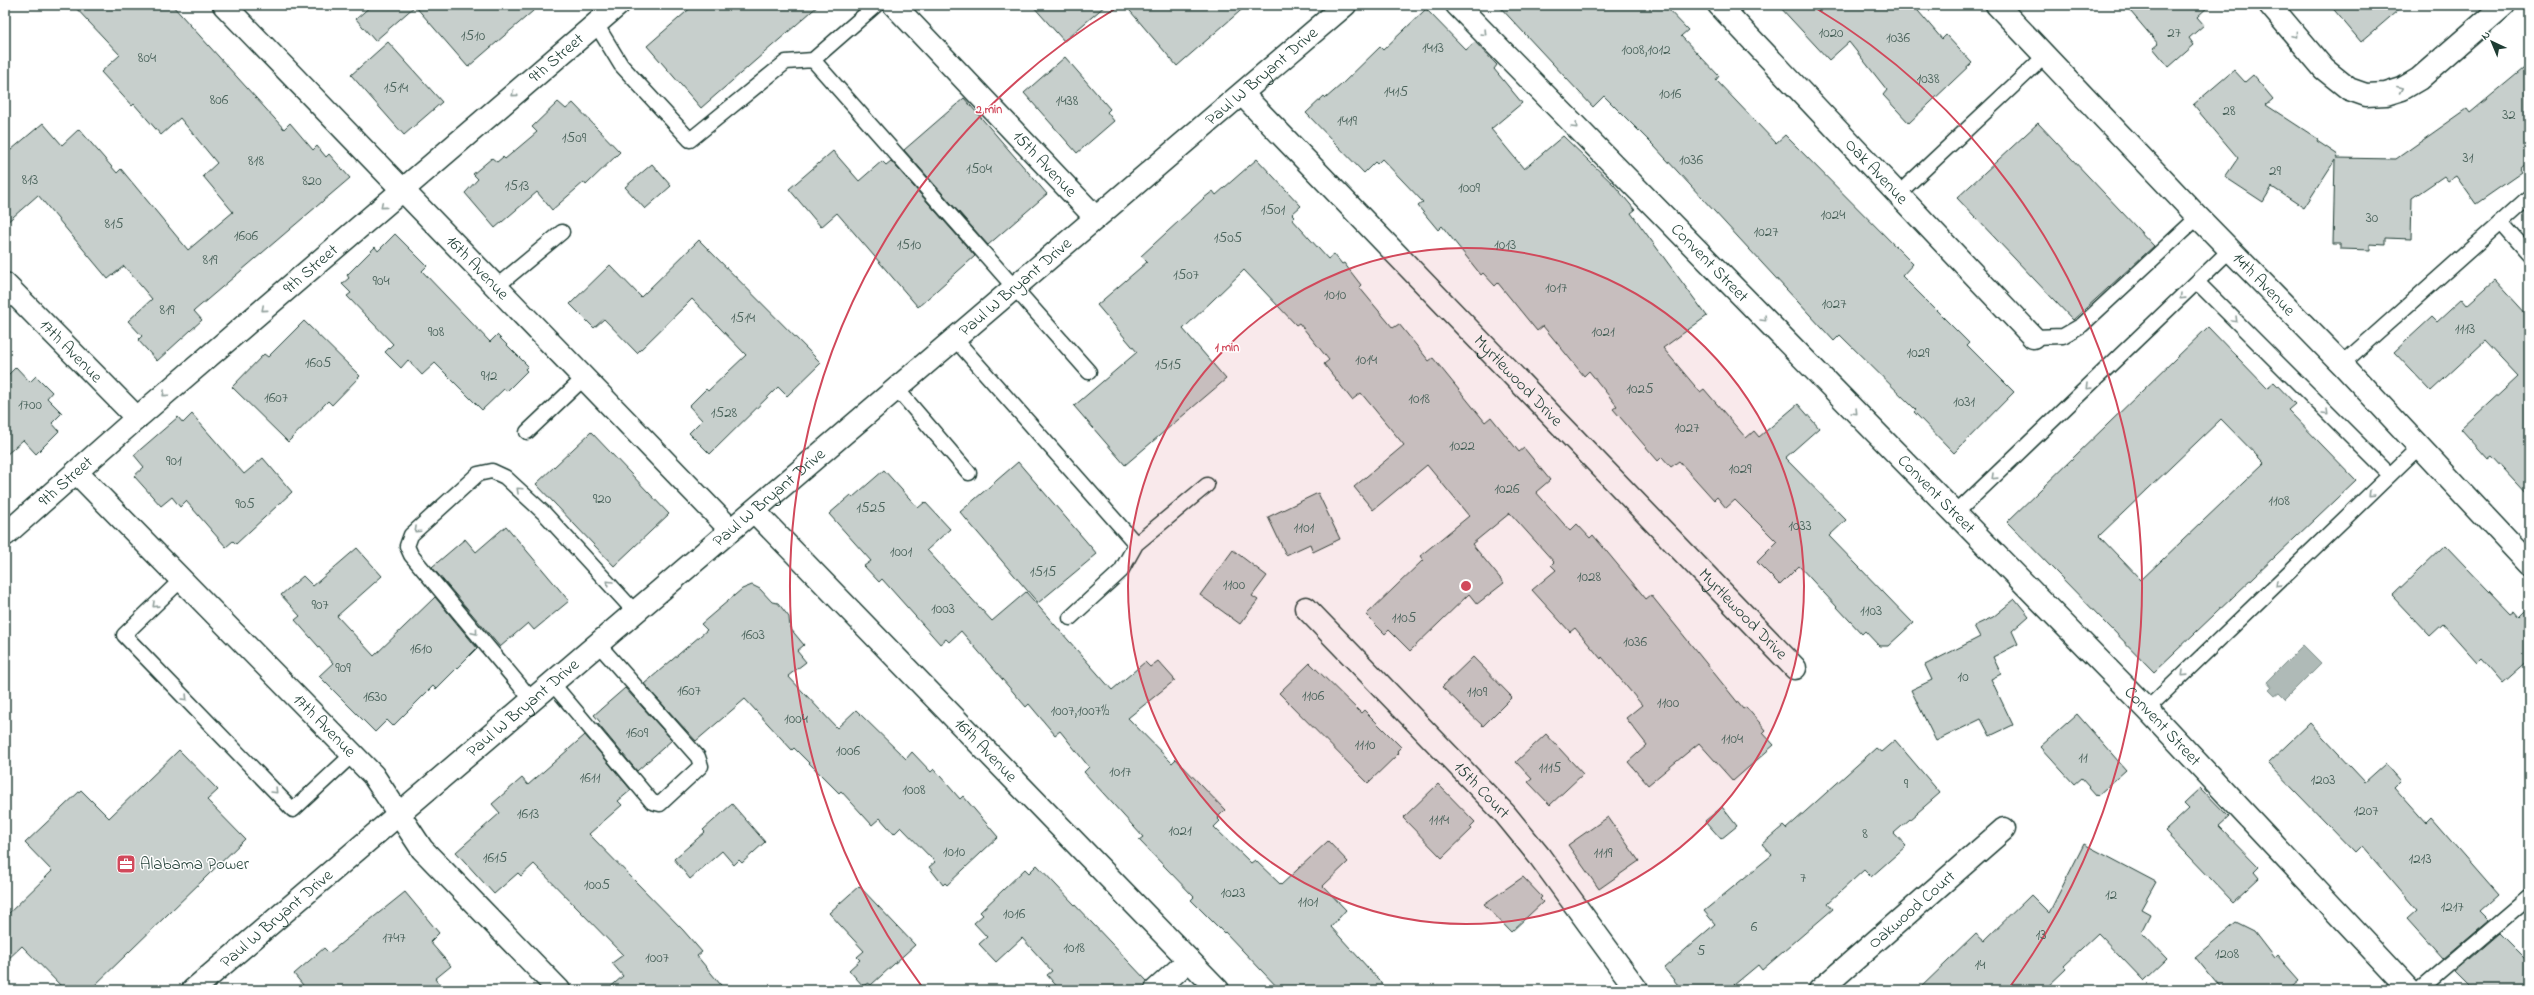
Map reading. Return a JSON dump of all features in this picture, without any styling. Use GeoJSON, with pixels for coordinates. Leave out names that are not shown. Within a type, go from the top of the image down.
{"type":"FeatureCollection","features":[{"type":"Feature","properties":{"kind":"street","name":"16th Avenue"},"geometry":{"type":"LineString","coordinates":[[224,5],[731,530]]}},
{"type":"Feature","properties":{"kind":"street","name":"9th Street"},"geometry":{"type":"LineString","coordinates":[[5,536],[137,418],[618,5]]}},
{"type":"Feature","properties":{"kind":"street","name":"15th Avenue"},"geometry":{"type":"LineString","coordinates":[[894,5],[1096,218]]}},
{"type":"Feature","properties":{"kind":"street","name":"Paul W Bryant Drive"},"geometry":{"type":"LineString","coordinates":[[193,990],[1345,5]]}},
{"type":"Feature","properties":{"kind":"street","name":"Convent Street"},"geometry":{"type":"LineString","coordinates":[[1457,5],[2147,709],[2410,990]]}},
{"type":"Feature","properties":{"kind":"street","name":"Oak Avenue"},"geometry":{"type":"LineString","coordinates":[[1719,5],[2033,337]]}},
{"type":"Feature","properties":{"kind":"street","name":"14th Avenue"},"geometry":{"type":"LineString","coordinates":[[1997,5],[2198,217],[2342,364],[2419,447],[2526,555]]}},
{"type":"Feature","properties":{"kind":"street"},"geometry":{"type":"LineString","coordinates":[[2270,5],[2324,69],[2349,89],[2366,95],[2386,94],[2397,91],[2419,79],[2504,5]]}},
{"type":"Feature","properties":{"kind":"street","name":"Myrtlewood Drive"},"geometry":{"type":"LineString","coordinates":[[1242,94],[1795,668]]}},
{"type":"Feature","properties":{"kind":"street","name":"17th Avenue"},"geometry":{"type":"LineString","coordinates":[[5,284],[137,418]]}},
{"type":"Feature","properties":{"kind":"street","name":"17th Avenue"},"geometry":{"type":"LineString","coordinates":[[76,472],[183,578],[373,775],[422,849],[559,990]]}},
{"type":"Feature","properties":{"kind":"street","name":"16th Avenue"},"geometry":{"type":"LineString","coordinates":[[754,511],[1218,990]]}},
{"type":"Feature","properties":{"kind":"street","name":"15th Court"},"geometry":{"type":"LineString","coordinates":[[1306,608],[1505,814],[1540,856],[1637,990]]}},
{"type":"Feature","properties":{"kind":"street","name":"Oakwood Court"},"geometry":{"type":"LineString","coordinates":[[1820,990],[2004,829]]}},
{"type":"Feature","properties":{"kind":"street"},"geometry":{"type":"LineString","coordinates":[[1156,990],[1189,960]]}},
{"type":"Feature","properties":{"kind":"lane"},"geometry":{"type":"LineString","coordinates":[[596,24],[621,65],[690,140],[786,62],[813,60],[876,5]]}},
{"type":"Feature","properties":{"kind":"lane"},"geometry":{"type":"LineString","coordinates":[[1898,194],[2045,56]]}},
{"type":"Feature","properties":{"kind":"lane"},"geometry":{"type":"LineString","coordinates":[[813,60],[1089,372]]}},
{"type":"Feature","properties":{"kind":"lane"},"geometry":{"type":"LineString","coordinates":[[2342,364],[2529,197]]}},
{"type":"Feature","properties":{"kind":"lane"},"geometry":{"type":"LineString","coordinates":[[2033,337],[2063,336],[2082,325],[2198,217]]}},
{"type":"Feature","properties":{"kind":"lane"},"geometry":{"type":"LineString","coordinates":[[2501,222],[2529,254]]}},
{"type":"Feature","properties":{"kind":"lane"},"geometry":{"type":"LineString","coordinates":[[496,287],[562,232]]}},
{"type":"Feature","properties":{"kind":"lane"},"geometry":{"type":"LineString","coordinates":[[1955,514],[2230,250]]}},
{"type":"Feature","properties":{"kind":"lane"},"geometry":{"type":"LineString","coordinates":[[2197,282],[2390,476]]}},
{"type":"Feature","properties":{"kind":"lane"},"geometry":{"type":"LineString","coordinates":[[955,339],[1136,544]]}},
{"type":"Feature","properties":{"kind":"lane"},"geometry":{"type":"LineString","coordinates":[[528,432],[584,378]]}},
{"type":"Feature","properties":{"kind":"lane"},"geometry":{"type":"LineString","coordinates":[[897,389],[969,473]]}},
{"type":"Feature","properties":{"kind":"lane"},"geometry":{"type":"LineString","coordinates":[[2147,709],[2419,447]]}},
{"type":"Feature","properties":{"kind":"lane"},"geometry":{"type":"LineString","coordinates":[[532,700],[411,555],[407,546],[411,535],[478,474],[492,471],[505,477],[544,513],[635,612]]}},
{"type":"Feature","properties":{"kind":"lane"},"geometry":{"type":"LineString","coordinates":[[1070,618],[1121,571],[1136,544],[1207,484]]}},
{"type":"Feature","properties":{"kind":"lane"},"geometry":{"type":"LineString","coordinates":[[183,578],[124,635],[293,810],[352,754]]}},
{"type":"Feature","properties":{"kind":"lane"},"geometry":{"type":"LineString","coordinates":[[552,683],[652,802],[660,804],[701,766],[698,757],[598,644]]}},
{"type":"Feature","properties":{"kind":"lane"},"geometry":{"type":"LineString","coordinates":[[2420,990],[2529,896]]}},
{"type":"Feature","properties":{"kind":"shaded area"},"geometry":{"type":"Polygon","coordinates":[[[2303,645],[2321,663],[2285,699],[2279,693],[2275,696],[2269,690],[2272,687],[2267,681],[2303,645]]]}},
{"type":"Feature","properties":{"kind":"building"},"geometry":{"type":"Polygon","coordinates":[[[73,5],[172,5],[284,129],[290,123],[313,150],[317,146],[326,157],[329,154],[350,178],[194,311],[202,320],[157,361],[138,340],[142,336],[128,321],[152,299],[124,266],[108,279],[38,195],[5,224],[5,155],[43,123],[62,145],[79,129],[117,173],[121,169],[188,250],[233,212],[203,176],[217,163],[180,118],[161,135],[134,104],[132,106],[101,72],[120,55],[73,5]]]}},
{"type":"Feature","properties":{"kind":"building"},"geometry":{"type":"Polygon","coordinates":[[[372,5],[540,5],[468,67],[415,6],[375,41],[356,19],[372,5]]]}},
{"type":"Feature","properties":{"kind":"building"},"geometry":{"type":"Polygon","coordinates":[[[694,5],[819,5],[701,108],[647,46],[694,5]]]}},
{"type":"Feature","properties":{"kind":"building"},"geometry":{"type":"Polygon","coordinates":[[[1032,5],[1106,5],[1064,41],[1032,5]]]}},
{"type":"Feature","properties":{"kind":"building"},"geometry":{"type":"Polygon","coordinates":[[[1125,5],[1247,5],[1177,66],[1125,5]]]}},
{"type":"Feature","properties":{"kind":"building"},"geometry":{"type":"Polygon","coordinates":[[[1498,5],[1664,5],[1688,30],[1681,36],[1719,76],[1716,80],[1776,143],[1785,135],[1913,264],[1902,276],[1969,343],[1967,345],[2014,392],[1954,453],[1914,412],[1916,410],[1840,335],[1834,341],[1654,146],[1604,96],[1593,107],[1498,5]]]}},
{"type":"Feature","properties":{"kind":"building"},"geometry":{"type":"Polygon","coordinates":[[[1778,5],[1913,5],[1942,39],[1946,35],[1972,63],[1909,123],[1883,95],[1887,90],[1849,42],[1829,60],[1778,5]]]}},
{"type":"Feature","properties":{"kind":"building"},"geometry":{"type":"Polygon","coordinates":[[[2125,5],[2210,5],[2197,17],[2204,25],[2189,38],[2194,45],[2169,67],[2153,48],[2158,44],[2125,5]]]}},
{"type":"Feature","properties":{"kind":"building"},"geometry":{"type":"Polygon","coordinates":[[[2330,5],[2404,5],[2361,42],[2330,5]]]}},
{"type":"Feature","properties":{"kind":"building"},"geometry":{"type":"Polygon","coordinates":[[[1426,9],[1466,50],[1475,42],[1497,65],[1494,69],[1522,103],[1491,129],[1524,169],[1563,136],[1614,185],[1635,210],[1631,213],[1707,316],[1663,348],[1700,392],[1704,389],[1746,438],[1754,431],[1759,437],[1798,404],[1819,428],[1785,458],[1846,520],[1829,536],[1913,623],[1888,646],[1879,646],[1865,631],[1862,634],[1799,566],[1780,585],[1757,562],[1777,542],[1735,500],[1726,508],[1717,497],[1714,500],[1679,461],[1671,467],[1662,457],[1658,461],[1613,409],[1617,406],[1589,371],[1584,376],[1543,326],[1537,331],[1498,283],[1495,286],[1483,273],[1481,275],[1442,226],[1438,230],[1418,206],[1423,202],[1382,159],[1377,164],[1375,162],[1364,173],[1306,113],[1324,96],[1326,98],[1341,85],[1380,47],[1383,50],[1426,9]]]}},
{"type":"Feature","properties":{"kind":"building"},"geometry":{"type":"Polygon","coordinates":[[[388,42],[442,102],[404,135],[351,75],[388,42]]]}},
{"type":"Feature","properties":{"kind":"building"},"geometry":{"type":"Polygon","coordinates":[[[1065,57],[1110,109],[1107,112],[1114,121],[1077,153],[1024,93],[1065,57]]]}},
{"type":"Feature","properties":{"kind":"building"},"geometry":{"type":"Polygon","coordinates":[[[2529,64],[2529,161],[2520,169],[2522,172],[2476,204],[2456,176],[2448,181],[2444,176],[2412,198],[2411,239],[2385,238],[2385,245],[2370,244],[2370,250],[2341,249],[2341,244],[2333,244],[2335,160],[2304,208],[2272,187],[2263,202],[2225,177],[2238,158],[2193,105],[2234,70],[2245,82],[2253,75],[2273,99],[2266,105],[2318,139],[2317,141],[2338,155],[2336,158],[2396,159],[2467,109],[2470,113],[2529,64]]]}},
{"type":"Feature","properties":{"kind":"building"},"geometry":{"type":"Polygon","coordinates":[[[964,98],[1047,194],[988,245],[904,150],[964,98]]]}},
{"type":"Feature","properties":{"kind":"building"},"geometry":{"type":"Polygon","coordinates":[[[558,102],[566,109],[573,103],[620,152],[586,185],[584,182],[552,210],[537,192],[495,228],[465,193],[478,179],[473,174],[492,158],[497,162],[503,157],[505,159],[537,132],[532,127],[558,102]]]}},
{"type":"Feature","properties":{"kind":"building"},"geometry":{"type":"Polygon","coordinates":[[[2038,123],[2154,246],[2073,320],[1957,198],[2038,123]]]}},
{"type":"Feature","properties":{"kind":"building"},"geometry":{"type":"Polygon","coordinates":[[[833,151],[859,181],[882,161],[886,165],[891,161],[975,256],[918,307],[837,213],[821,227],[789,189],[833,151]]]}},
{"type":"Feature","properties":{"kind":"building"},"geometry":{"type":"Polygon","coordinates":[[[1257,159],[1301,206],[1292,214],[1295,217],[1292,219],[1328,259],[1334,254],[1342,264],[1344,263],[1361,285],[1359,287],[1393,328],[1399,324],[1429,361],[1433,358],[1485,422],[1491,417],[1519,452],[1524,448],[1550,480],[1536,492],[1570,531],[1577,524],[1590,538],[1593,535],[1646,599],[1651,595],[1743,709],[1746,707],[1766,730],[1763,733],[1774,745],[1733,781],[1699,743],[1648,785],[1628,762],[1647,745],[1626,718],[1642,705],[1602,657],[1601,659],[1575,628],[1570,632],[1532,590],[1556,570],[1551,565],[1554,562],[1510,513],[1472,544],[1504,583],[1477,604],[1469,594],[1410,651],[1389,630],[1385,634],[1366,615],[1423,560],[1420,556],[1469,516],[1427,465],[1373,510],[1354,487],[1404,445],[1361,393],[1352,400],[1324,364],[1329,360],[1299,323],[1296,325],[1244,270],[1183,329],[1226,379],[1125,465],[1074,406],[1137,352],[1097,305],[1147,262],[1141,256],[1204,198],[1213,191],[1216,195],[1257,159]]]}},
{"type":"Feature","properties":{"kind":"building"},"geometry":{"type":"Polygon","coordinates":[[[652,164],[671,186],[645,209],[625,187],[652,164]]]}},
{"type":"Feature","properties":{"kind":"building"},"geometry":{"type":"Polygon","coordinates":[[[395,234],[427,266],[422,271],[490,342],[497,335],[528,366],[525,369],[527,371],[507,391],[504,389],[482,410],[435,363],[422,375],[408,360],[401,368],[385,352],[393,344],[347,296],[351,293],[342,284],[349,278],[347,275],[375,247],[378,251],[395,234]]]}},
{"type":"Feature","properties":{"kind":"building"},"geometry":{"type":"Polygon","coordinates":[[[699,240],[821,363],[787,396],[778,387],[710,454],[689,433],[702,420],[689,406],[706,389],[708,391],[746,355],[692,299],[637,353],[604,319],[594,328],[570,304],[610,265],[641,297],[699,240]]]}},
{"type":"Feature","properties":{"kind":"building"},"geometry":{"type":"Polygon","coordinates":[[[2495,280],[2529,317],[2529,496],[2492,456],[2488,459],[2461,429],[2518,376],[2485,341],[2431,391],[2394,352],[2432,317],[2437,322],[2462,299],[2467,305],[2495,280]]]}},
{"type":"Feature","properties":{"kind":"building"},"geometry":{"type":"Polygon","coordinates":[[[304,321],[360,376],[332,405],[328,401],[288,442],[232,387],[264,354],[268,357],[304,321]]]}},
{"type":"Feature","properties":{"kind":"building"},"geometry":{"type":"Polygon","coordinates":[[[2208,327],[2267,388],[2274,382],[2295,404],[2288,410],[2356,480],[2154,672],[2007,522],[2208,327]],[[2221,419],[2099,536],[2141,580],[2264,463],[2221,419]]]}},
{"type":"Feature","properties":{"kind":"building"},"geometry":{"type":"Polygon","coordinates":[[[16,367],[30,382],[36,376],[52,392],[47,398],[62,413],[52,423],[59,431],[36,454],[23,440],[5,456],[5,378],[16,367]]]}},
{"type":"Feature","properties":{"kind":"building"},"geometry":{"type":"Polygon","coordinates":[[[192,414],[244,474],[263,458],[292,492],[236,544],[233,541],[226,547],[186,501],[180,507],[172,497],[161,506],[134,476],[144,467],[134,455],[178,417],[183,423],[192,414]]]}},
{"type":"Feature","properties":{"kind":"building"},"geometry":{"type":"Polygon","coordinates":[[[591,432],[669,514],[614,566],[536,484],[591,432]]]}},
{"type":"Feature","properties":{"kind":"building"},"geometry":{"type":"Polygon","coordinates":[[[1018,462],[1097,554],[1038,603],[960,512],[1018,462]]]}},
{"type":"Feature","properties":{"kind":"building"},"geometry":{"type":"Polygon","coordinates":[[[884,470],[918,508],[925,502],[950,529],[927,550],[992,621],[1026,592],[1112,690],[1145,662],[1150,667],[1158,661],[1175,680],[1128,718],[1172,763],[1176,759],[1225,810],[1217,818],[1220,821],[1214,827],[1251,863],[1255,860],[1281,885],[1328,841],[1348,862],[1323,886],[1346,910],[1331,927],[1388,990],[1280,990],[1225,932],[1224,933],[1191,900],[1194,897],[1139,840],[1143,837],[1084,772],[1089,767],[1060,731],[1055,735],[1029,704],[1026,707],[961,631],[949,642],[946,639],[940,644],[882,579],[879,582],[864,566],[871,561],[829,514],[851,495],[853,497],[884,470]]]}},
{"type":"Feature","properties":{"kind":"building"},"geometry":{"type":"Polygon","coordinates":[[[1318,493],[1340,539],[1313,552],[1310,544],[1286,555],[1268,517],[1318,493]]]}},
{"type":"Feature","properties":{"kind":"building"},"geometry":{"type":"Polygon","coordinates":[[[506,526],[569,601],[534,630],[528,623],[500,647],[432,567],[465,539],[476,552],[506,526]]]}},
{"type":"Feature","properties":{"kind":"building"},"geometry":{"type":"Polygon","coordinates":[[[2445,545],[2510,613],[2513,611],[2518,617],[2529,606],[2529,660],[2503,683],[2481,658],[2477,662],[2443,624],[2430,636],[2392,596],[2445,545]]]}},
{"type":"Feature","properties":{"kind":"building"},"geometry":{"type":"Polygon","coordinates":[[[357,548],[382,576],[337,616],[374,656],[435,597],[477,648],[436,689],[433,686],[393,726],[387,720],[375,732],[319,676],[333,663],[295,620],[300,616],[281,595],[303,576],[313,586],[357,548]]]}},
{"type":"Feature","properties":{"kind":"building"},"geometry":{"type":"Polygon","coordinates":[[[1233,550],[1267,576],[1252,596],[1258,600],[1240,624],[1200,595],[1233,550]]]}},
{"type":"Feature","properties":{"kind":"building"},"geometry":{"type":"Polygon","coordinates":[[[752,585],[760,589],[772,602],[778,603],[789,617],[790,628],[804,645],[797,651],[806,662],[788,676],[837,728],[856,710],[906,759],[912,752],[931,772],[934,769],[960,799],[963,796],[998,837],[947,885],[945,883],[943,885],[929,867],[935,862],[901,827],[894,834],[880,818],[872,825],[841,791],[839,793],[794,748],[792,750],[745,699],[696,741],[644,684],[707,630],[701,624],[742,589],[752,585]]]}},
{"type":"Feature","properties":{"kind":"building"},"geometry":{"type":"Polygon","coordinates":[[[2015,599],[2029,616],[2012,631],[2018,644],[1993,657],[2001,674],[1991,679],[2013,725],[1990,736],[1981,719],[1936,741],[1911,690],[1932,680],[1925,665],[1980,637],[1974,626],[1993,617],[2015,599]]]}},
{"type":"Feature","properties":{"kind":"building"},"geometry":{"type":"Polygon","coordinates":[[[1473,657],[1512,697],[1483,726],[1442,687],[1473,657]]]}},
{"type":"Feature","properties":{"kind":"building"},"geometry":{"type":"Polygon","coordinates":[[[1310,663],[1361,713],[1364,710],[1401,747],[1397,751],[1399,753],[1368,783],[1279,693],[1310,663]]]}},
{"type":"Feature","properties":{"kind":"building"},"geometry":{"type":"Polygon","coordinates":[[[625,688],[672,740],[637,771],[598,724],[600,722],[594,715],[625,688]]]}},
{"type":"Feature","properties":{"kind":"building"},"geometry":{"type":"Polygon","coordinates":[[[2077,714],[2126,770],[2097,796],[2081,778],[2074,784],[2040,747],[2077,714]]]}},
{"type":"Feature","properties":{"kind":"building"},"geometry":{"type":"Polygon","coordinates":[[[2310,723],[2365,782],[2385,764],[2400,781],[2394,787],[2426,823],[2431,818],[2498,895],[2480,911],[2489,920],[2443,959],[2407,919],[2417,910],[2362,846],[2355,853],[2268,763],[2310,723]]]}},
{"type":"Feature","properties":{"kind":"building"},"geometry":{"type":"Polygon","coordinates":[[[1546,734],[1583,774],[1550,805],[1528,782],[1532,779],[1516,762],[1546,734]]]}},
{"type":"Feature","properties":{"kind":"building"},"geometry":{"type":"Polygon","coordinates":[[[585,735],[631,790],[618,801],[622,805],[589,834],[683,930],[702,952],[697,956],[725,990],[607,990],[623,976],[612,963],[623,955],[534,864],[521,876],[518,873],[494,894],[456,852],[500,813],[492,804],[522,778],[528,785],[585,735]]]}},
{"type":"Feature","properties":{"kind":"building"},"geometry":{"type":"Polygon","coordinates":[[[1895,740],[1940,793],[1894,833],[1906,846],[1871,877],[1864,870],[1828,903],[1833,909],[1762,970],[1758,965],[1728,990],[1682,990],[1664,968],[1715,924],[1704,911],[1772,855],[1762,844],[1783,826],[1786,829],[1876,748],[1881,752],[1895,740]]]}},
{"type":"Feature","properties":{"kind":"building"},"geometry":{"type":"Polygon","coordinates":[[[179,750],[218,790],[207,800],[245,839],[90,990],[65,990],[22,946],[5,962],[5,917],[52,871],[25,843],[81,790],[109,818],[179,750]]]}},
{"type":"Feature","properties":{"kind":"building"},"geometry":{"type":"Polygon","coordinates":[[[1438,784],[1475,822],[1470,827],[1472,829],[1442,858],[1403,818],[1438,784]]]}},
{"type":"Feature","properties":{"kind":"building"},"geometry":{"type":"Polygon","coordinates":[[[2201,788],[2229,817],[2219,826],[2259,867],[2254,872],[2259,878],[2233,902],[2165,831],[2189,809],[2184,804],[2201,788]]]}},
{"type":"Feature","properties":{"kind":"building"},"geometry":{"type":"Polygon","coordinates":[[[732,804],[765,842],[742,863],[739,860],[734,865],[722,851],[690,879],[674,859],[705,832],[703,830],[732,804]]]}},
{"type":"Feature","properties":{"kind":"building"},"geometry":{"type":"Polygon","coordinates":[[[1722,807],[1737,826],[1721,839],[1705,821],[1722,807]]]}},
{"type":"Feature","properties":{"kind":"building"},"geometry":{"type":"Polygon","coordinates":[[[1608,817],[1639,861],[1599,889],[1568,845],[1608,817]]]}},
{"type":"Feature","properties":{"kind":"building"},"geometry":{"type":"Polygon","coordinates":[[[2084,844],[2156,882],[2141,909],[2150,914],[2141,932],[2167,959],[2144,981],[2098,933],[2063,966],[2066,969],[2044,990],[1918,990],[1976,934],[1984,941],[2031,895],[2049,913],[2084,844]]]}},
{"type":"Feature","properties":{"kind":"building"},"geometry":{"type":"Polygon","coordinates":[[[1037,865],[1147,981],[1144,990],[1060,990],[1047,975],[1052,971],[1022,938],[996,962],[979,944],[987,937],[974,923],[983,915],[980,912],[1025,869],[1029,873],[1037,865]]]}},
{"type":"Feature","properties":{"kind":"building"},"geometry":{"type":"Polygon","coordinates":[[[1523,877],[1542,897],[1540,899],[1543,902],[1511,932],[1484,904],[1523,877]]]}},
{"type":"Feature","properties":{"kind":"building"},"geometry":{"type":"Polygon","coordinates":[[[859,886],[915,945],[871,985],[868,983],[863,986],[849,970],[860,960],[857,957],[864,951],[829,913],[859,886]]]}},
{"type":"Feature","properties":{"kind":"building"},"geometry":{"type":"Polygon","coordinates":[[[405,892],[439,933],[430,942],[451,966],[435,979],[444,990],[307,990],[294,974],[324,948],[329,953],[405,892]]]}},
{"type":"Feature","properties":{"kind":"building"},"geometry":{"type":"Polygon","coordinates":[[[2236,923],[2254,932],[2274,958],[2277,955],[2299,980],[2287,990],[2222,990],[2195,957],[2236,923]]]}},
{"type":"Feature","properties":{"kind":"building"},"geometry":{"type":"Polygon","coordinates":[[[2500,933],[2529,962],[2529,990],[2473,990],[2455,972],[2500,933]]]}},
{"type":"Feature","properties":{"kind":"place","name":"Alabama Power"},"geometry":{"type":"Point","coordinates":[126,864]}}]}
